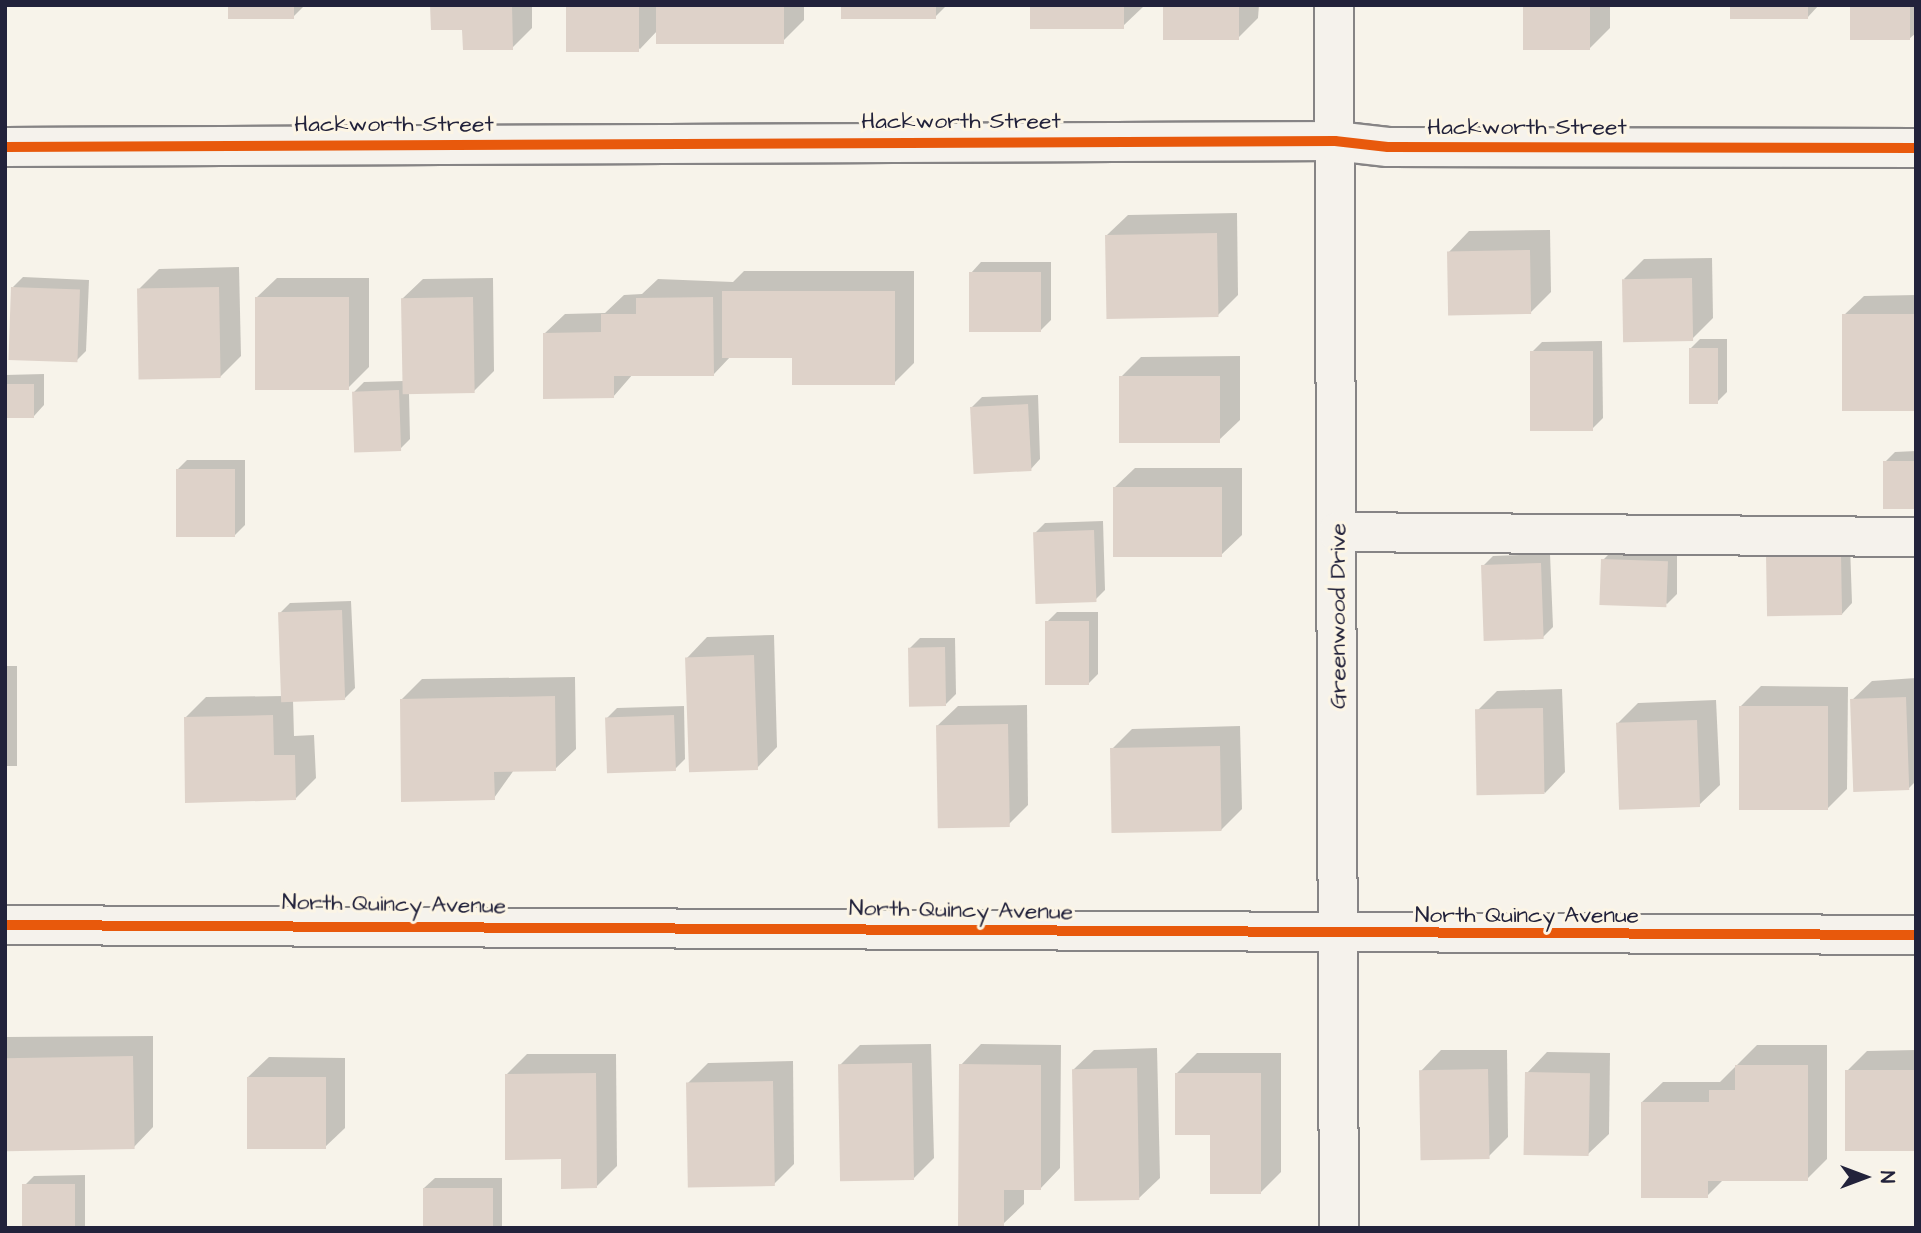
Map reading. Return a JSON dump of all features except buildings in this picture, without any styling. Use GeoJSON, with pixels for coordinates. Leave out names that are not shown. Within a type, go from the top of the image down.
{"type":"FeatureCollection","features":[{"type":"Feature","properties":{"kind":"street","name":"Greenwood Drive"},"geometry":{"type":"LineString","coordinates":[[1334,5],[1339,1228]]}},
{"type":"Feature","properties":{"kind":"street","name":"Hackworth Street"},"geometry":{"type":"LineString","coordinates":[[5,147],[1335,141],[1388,147],[1916,148]]}},
{"type":"Feature","properties":{"kind":"street"},"geometry":{"type":"LineString","coordinates":[[1338,533],[1916,537]]}},
{"type":"Feature","properties":{"kind":"street","name":"North Quincy Avenue"},"geometry":{"type":"LineString","coordinates":[[5,925],[1338,936],[1916,935]]}},
{"type":"Feature","properties":{"kind":"cycle path"},"geometry":{"type":"LineString","coordinates":[[5,147],[1335,141],[1388,147],[1916,148]]}},
{"type":"Feature","properties":{"kind":"cycle path"},"geometry":{"type":"LineString","coordinates":[[5,925],[1916,935]]}}]}
